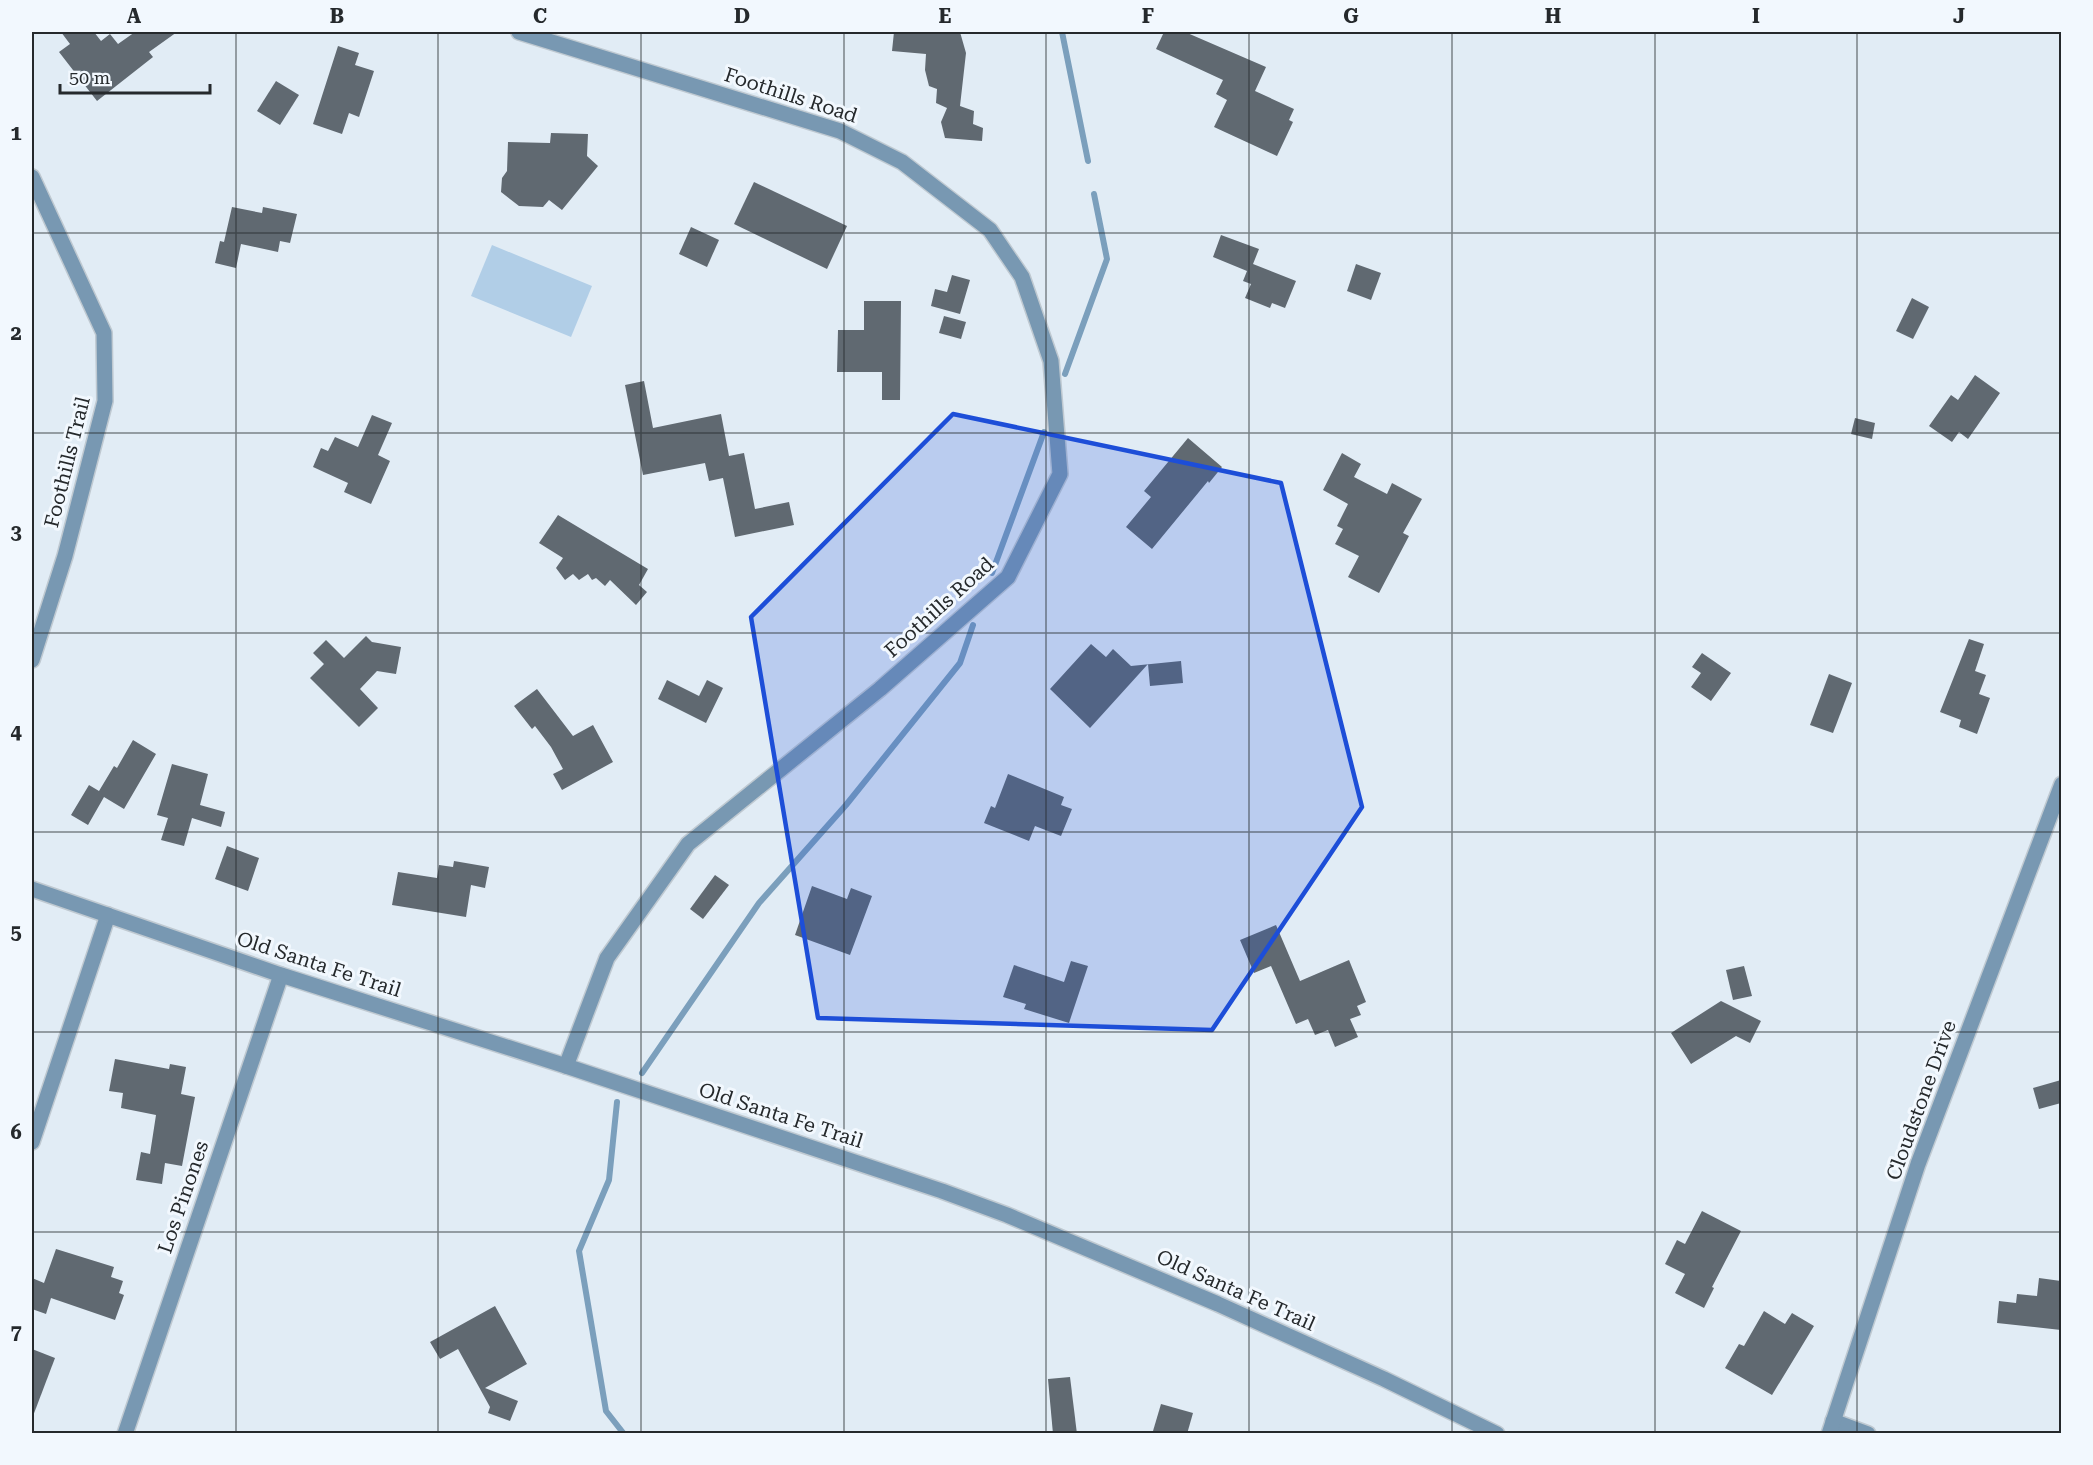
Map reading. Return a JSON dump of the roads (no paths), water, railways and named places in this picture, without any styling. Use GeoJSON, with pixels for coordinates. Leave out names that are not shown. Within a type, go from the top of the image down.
{"type":"FeatureCollection","features":[{"type":"Feature","properties":{"kind":"street","name":"Foothills Road"},"geometry":{"type":"LineString","coordinates":[[519,32],[840,131],[902,162],[990,231],[1022,277],[1051,361],[1060,474],[1008,577],[880,689],[688,844],[607,958],[566,1066]]}},
{"type":"Feature","properties":{"kind":"street","name":"Foothills Trail"},"geometry":{"type":"LineString","coordinates":[[32,177],[104,333],[105,401],[65,556],[32,660]]}},
{"type":"Feature","properties":{"kind":"street","name":"Cloudstone Drive"},"geometry":{"type":"LineString","coordinates":[[1831,1427],[1918,1164],[2061,784]]}},
{"type":"Feature","properties":{"kind":"street","name":"Old Santa Fe Trail"},"geometry":{"type":"LineString","coordinates":[[32,889],[281,975],[566,1066],[930,1187],[1007,1215],[1229,1309],[1497,1434]]}},
{"type":"Feature","properties":{"kind":"street"},"geometry":{"type":"LineString","coordinates":[[32,1142],[108,915]]}},
{"type":"Feature","properties":{"kind":"street","name":"Los Pinones"},"geometry":{"type":"LineString","coordinates":[[124,1434],[281,975]]}},
{"type":"Feature","properties":{"kind":"street"},"geometry":{"type":"LineString","coordinates":[[1831,1427],[1868,1434]]}},
{"type":"Feature","properties":{"kind":"waterway"},"geometry":{"type":"LineString","coordinates":[[1062,32],[1088,161]]}},
{"type":"Feature","properties":{"kind":"waterway"},"geometry":{"type":"LineString","coordinates":[[1065,374],[1107,259],[1094,194]]}},
{"type":"Feature","properties":{"kind":"waterway"},"geometry":{"type":"LineString","coordinates":[[992,573],[1044,432]]}},
{"type":"Feature","properties":{"kind":"waterway"},"geometry":{"type":"LineString","coordinates":[[642,1073],[759,903],[846,805],[960,663],[973,625]]}},
{"type":"Feature","properties":{"kind":"waterway"},"geometry":{"type":"LineString","coordinates":[[617,1102],[609,1180],[579,1251],[606,1411],[624,1434]]}}]}
